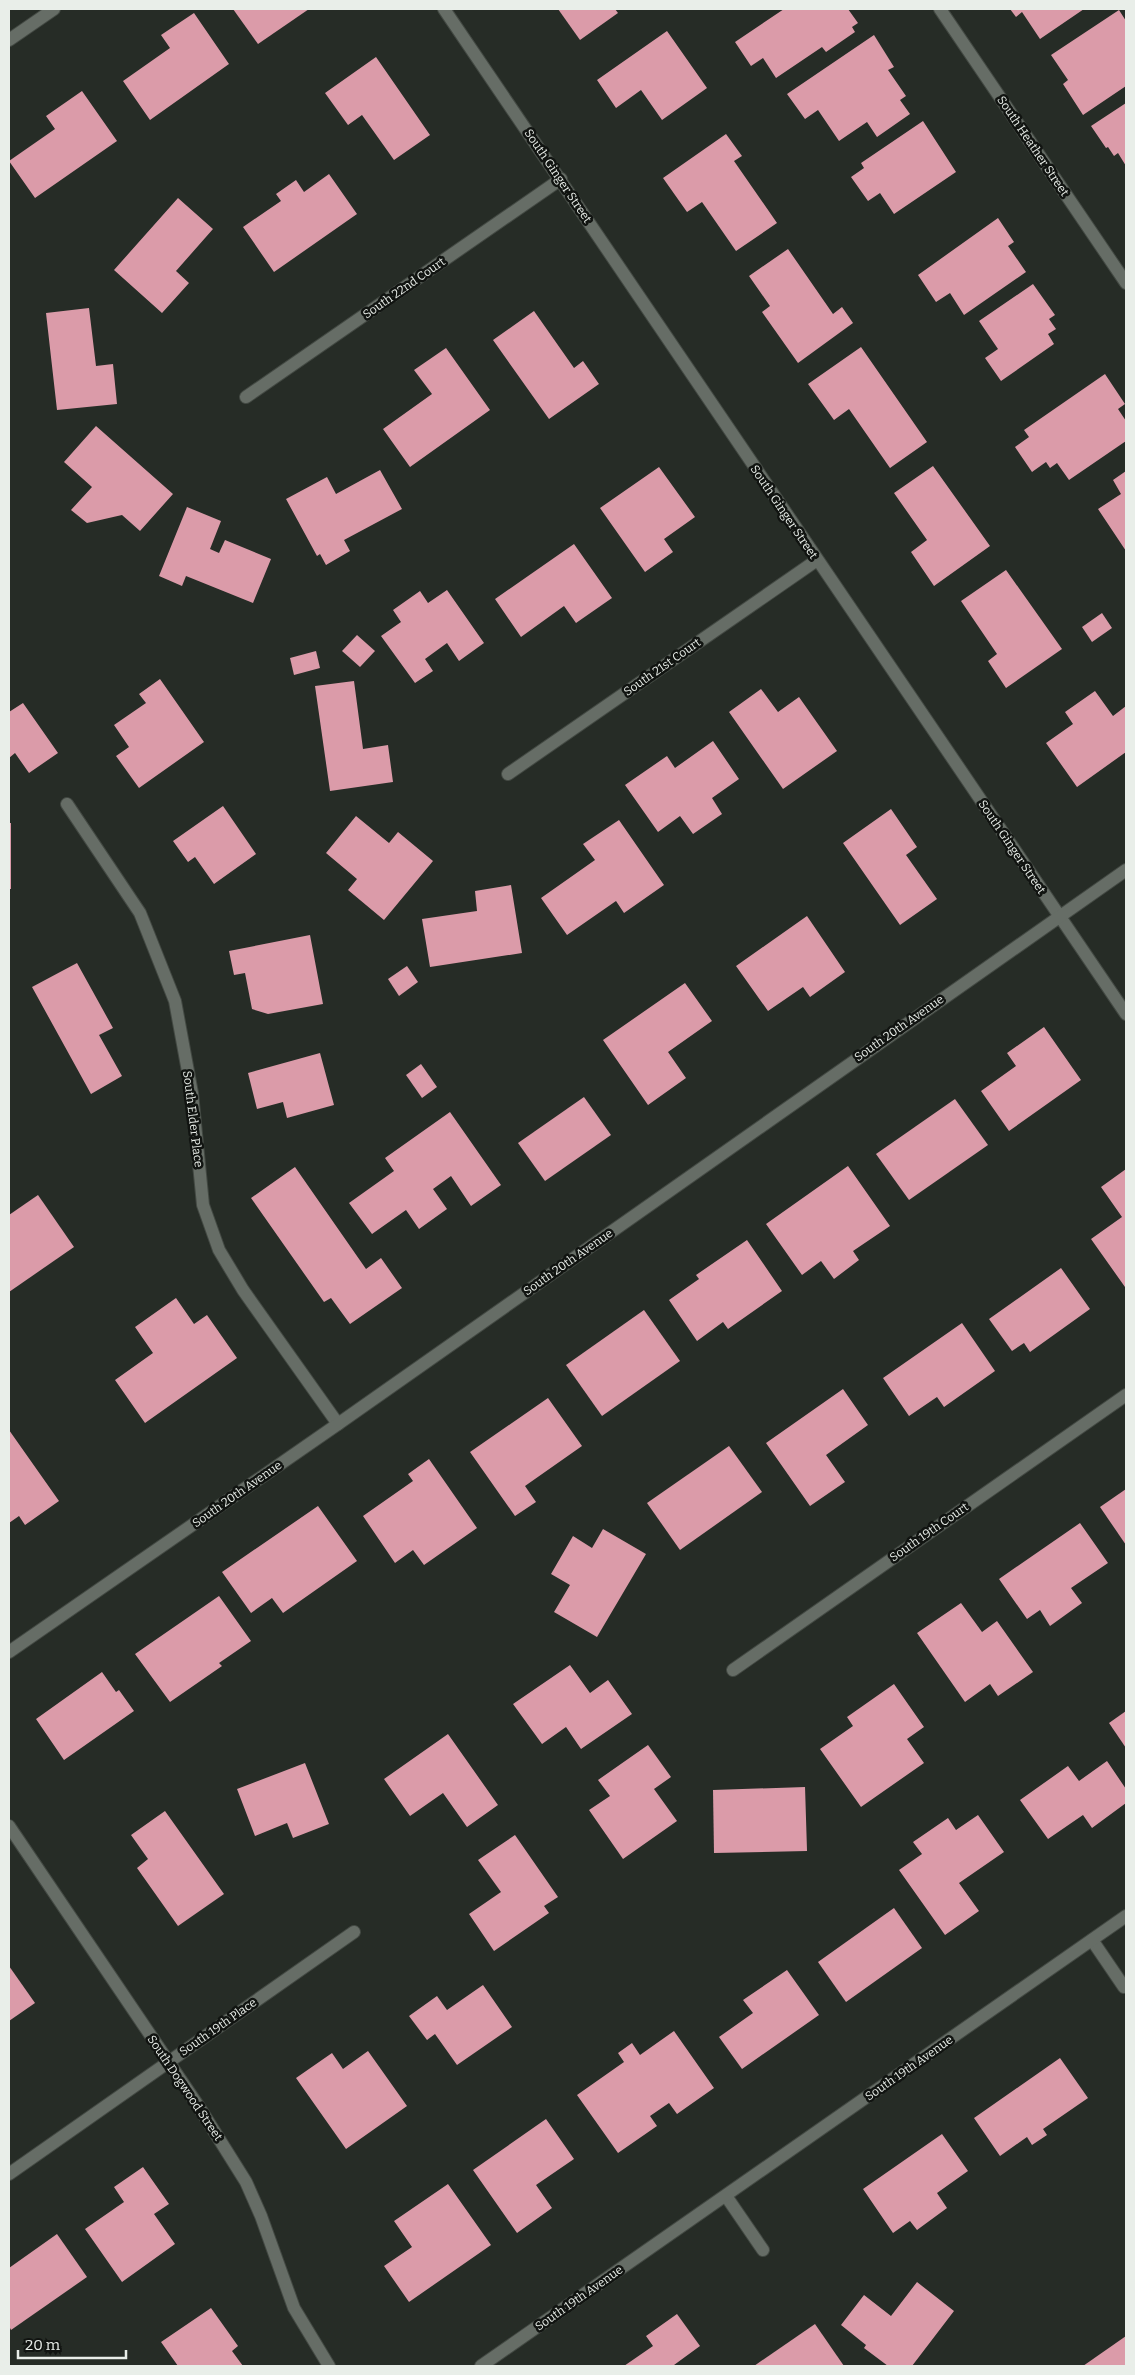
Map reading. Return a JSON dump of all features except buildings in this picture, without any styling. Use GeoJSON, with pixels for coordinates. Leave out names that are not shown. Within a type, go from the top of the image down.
{"type":"FeatureCollection","features":[{"type":"Feature","properties":{"kind":"street"},"geometry":{"type":"LineString","coordinates":[[9,40],[54,9]]}},
{"type":"Feature","properties":{"kind":"street","name":"South Ginger Street"},"geometry":{"type":"LineString","coordinates":[[444,9],[1126,1014]]}},
{"type":"Feature","properties":{"kind":"street","name":"South Heather Street"},"geometry":{"type":"LineString","coordinates":[[940,9],[1126,283]]}},
{"type":"Feature","properties":{"kind":"street","name":"South 22nd Court"},"geometry":{"type":"LineString","coordinates":[[246,397],[561,179]]}},
{"type":"Feature","properties":{"kind":"street","name":"South 21st Court"},"geometry":{"type":"LineString","coordinates":[[508,774],[817,560]]}},
{"type":"Feature","properties":{"kind":"street","name":"South Elder Place"},"geometry":{"type":"LineString","coordinates":[[67,804],[140,913],[175,1001],[192,1093],[204,1205],[219,1250],[243,1290],[338,1424]]}},
{"type":"Feature","properties":{"kind":"street","name":"South 20th Avenue"},"geometry":{"type":"LineString","coordinates":[[9,1652],[338,1424],[1059,915],[1126,870]]}},
{"type":"Feature","properties":{"kind":"street","name":"South 19th Court"},"geometry":{"type":"LineString","coordinates":[[733,1670],[1126,1395]]}},
{"type":"Feature","properties":{"kind":"street","name":"South Dogwood Street"},"geometry":{"type":"LineString","coordinates":[[9,1826],[168,2062],[246,2182],[261,2216],[294,2308],[329,2366]]}},
{"type":"Feature","properties":{"kind":"street","name":"South 19th Avenue"},"geometry":{"type":"LineString","coordinates":[[481,2366],[1126,1916]]}},
{"type":"Feature","properties":{"kind":"street","name":"South 19th Place"},"geometry":{"type":"LineString","coordinates":[[9,2174],[354,1932]]}},
{"type":"Feature","properties":{"kind":"street"},"geometry":{"type":"LineString","coordinates":[[1092,1940],[1124,1987]]}},
{"type":"Feature","properties":{"kind":"street"},"geometry":{"type":"LineString","coordinates":[[726,2196],[763,2250]]}}]}
